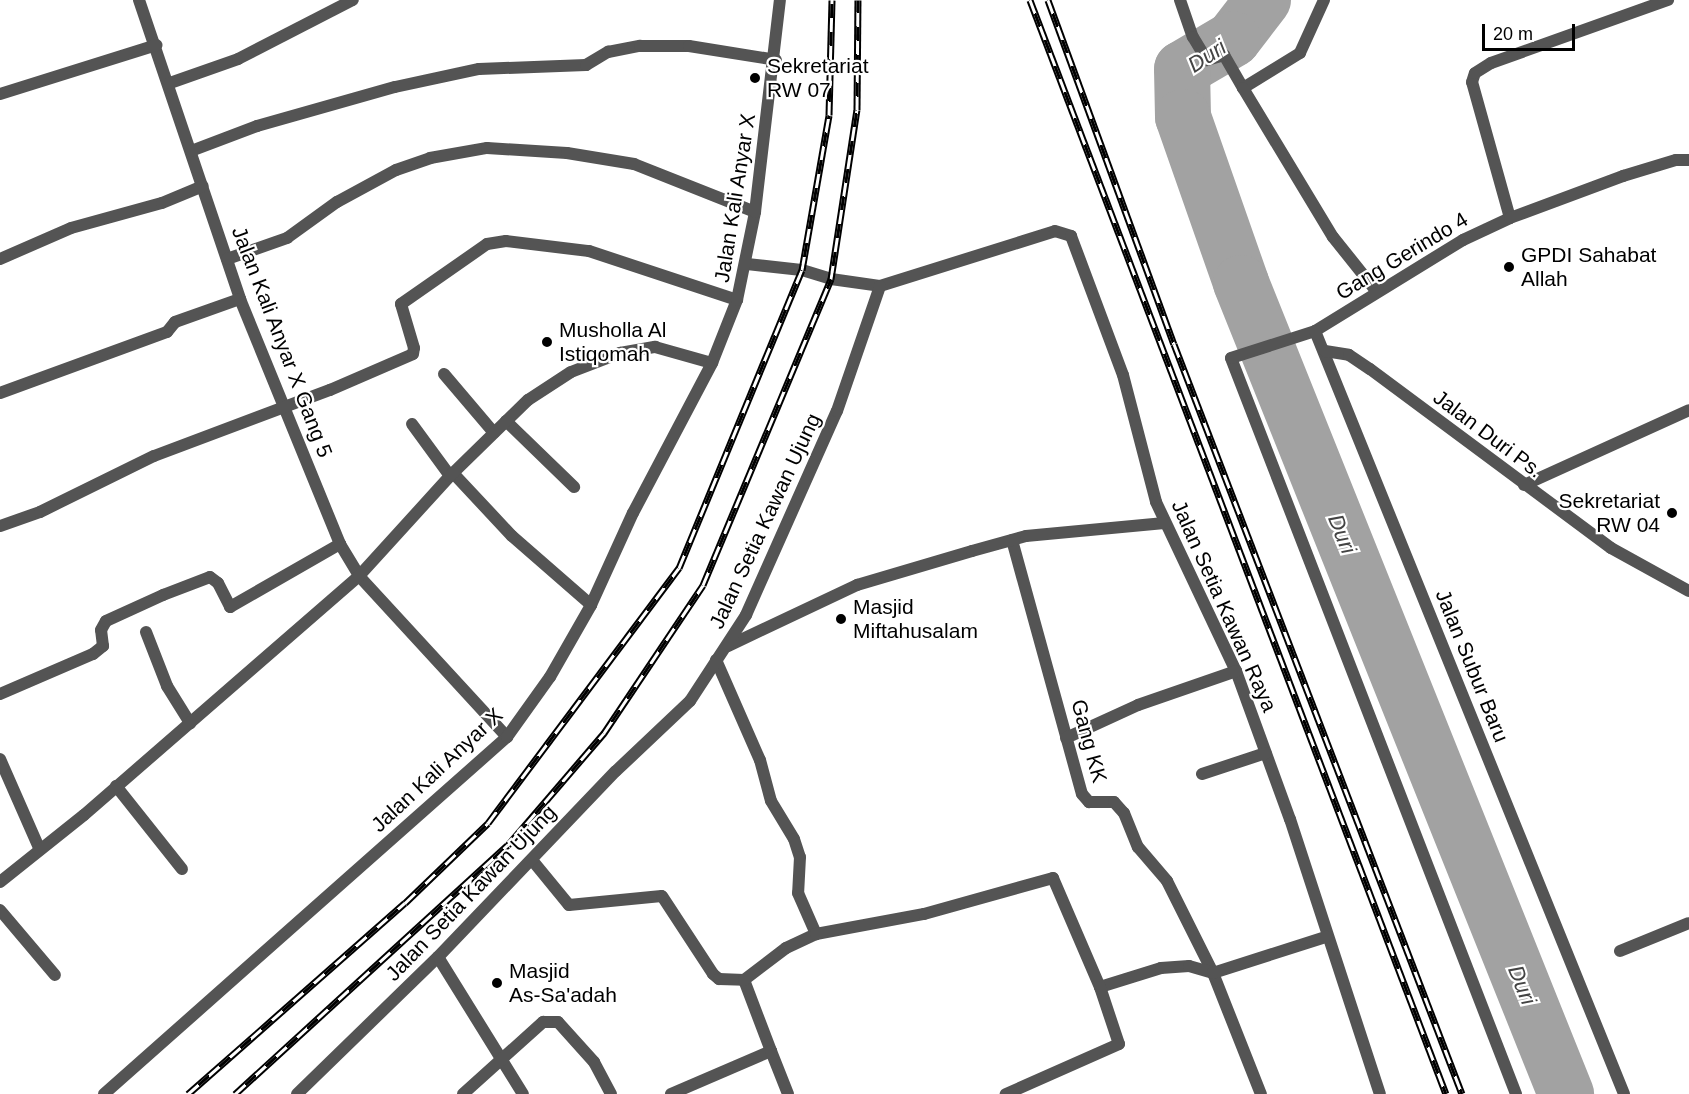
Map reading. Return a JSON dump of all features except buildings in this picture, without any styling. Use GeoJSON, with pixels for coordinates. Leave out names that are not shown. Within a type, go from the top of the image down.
{"type":"FeatureCollection","features":[{"type":"Feature","properties":{"kind":"street","name":"Jalan Kali Anyar X Gang 5"},"geometry":{"type":"LineString","coordinates":[[139,0],[170,83],[240,299],[340,544],[359,576],[507,737]]}},
{"type":"Feature","properties":{"kind":"street"},"geometry":{"type":"LineString","coordinates":[[170,83],[238,59],[353,0]]}},
{"type":"Feature","properties":{"kind":"street","name":"Jalan Kali Anyar X"},"geometry":{"type":"LineString","coordinates":[[104,1094],[507,737],[550,677],[591,605],[633,513],[712,363],[737,300],[747,264],[755,212],[776,60],[780,0]]}},
{"type":"Feature","properties":{"kind":"street"},"geometry":{"type":"LineString","coordinates":[[1180,0],[1192,37],[1207,60],[1224,55],[1333,237],[1377,292]]}},
{"type":"Feature","properties":{"kind":"street"},"geometry":{"type":"LineString","coordinates":[[1243,88],[1300,53],[1324,0]]}},
{"type":"Feature","properties":{"kind":"street"},"geometry":{"type":"LineString","coordinates":[[1510,218],[1472,82],[1475,73],[1491,63],[1668,0]]}},
{"type":"Feature","properties":{"kind":"street"},"geometry":{"type":"LineString","coordinates":[[0,94],[156,45]]}},
{"type":"Feature","properties":{"kind":"street"},"geometry":{"type":"LineString","coordinates":[[191,151],[257,126],[395,87],[479,69],[586,64],[608,52],[640,46],[689,46],[776,60]]}},
{"type":"Feature","properties":{"kind":"street"},"geometry":{"type":"LineString","coordinates":[[227,260],[287,238],[337,202],[396,170],[430,158],[487,148],[567,153],[634,164],[755,212]]}},
{"type":"Feature","properties":{"kind":"street","name":"Gang Gerindo 4"},"geometry":{"type":"LineString","coordinates":[[1316,331],[1463,240],[1510,218],[1623,176],[1676,160],[1689,160]]}},
{"type":"Feature","properties":{"kind":"street"},"geometry":{"type":"LineString","coordinates":[[0,259],[70,228],[162,203],[203,186]]}},
{"type":"Feature","properties":{"kind":"street","name":"Jalan Setia Kawan Raya"},"geometry":{"type":"LineString","coordinates":[[880,286],[1055,231],[1071,236],[1123,375],[1164,523],[1236,671],[1266,753],[1380,1094]]}},
{"type":"Feature","properties":{"kind":"street"},"geometry":{"type":"LineString","coordinates":[[0,526],[40,512],[154,456],[412,354],[414,348],[401,304],[487,244],[506,241],[589,251],[737,300]]}},
{"type":"Feature","properties":{"kind":"street"},"geometry":{"type":"LineString","coordinates":[[747,264],[802,270],[831,279],[880,286]]}},
{"type":"Feature","properties":{"kind":"street","name":"Jalan Setia Kawan Ujung"},"geometry":{"type":"LineString","coordinates":[[297,1094],[438,957],[616,771],[690,701],[728,646],[746,615],[837,411],[880,286]]}},
{"type":"Feature","properties":{"kind":"street"},"geometry":{"type":"LineString","coordinates":[[0,393],[167,332],[175,322],[240,299]]}},
{"type":"Feature","properties":{"kind":"street"},"geometry":{"type":"LineString","coordinates":[[1316,331],[1231,358],[1516,1094]]}},
{"type":"Feature","properties":{"kind":"street","name":"Jalan Subur Baru"},"geometry":{"type":"LineString","coordinates":[[1316,331],[1624,1094]]}},
{"type":"Feature","properties":{"kind":"street"},"geometry":{"type":"LineString","coordinates":[[0,882],[190,723],[359,576],[452,474],[528,400],[571,372],[620,353],[655,347],[712,363]]}},
{"type":"Feature","properties":{"kind":"street","name":"Jalan Duri Ps."},"geometry":{"type":"LineString","coordinates":[[1325,351],[1349,355],[1611,548],[1689,591]]}},
{"type":"Feature","properties":{"kind":"street"},"geometry":{"type":"LineString","coordinates":[[444,374],[494,433]]}},
{"type":"Feature","properties":{"kind":"street"},"geometry":{"type":"LineString","coordinates":[[1524,485],[1689,410]]}},
{"type":"Feature","properties":{"kind":"street"},"geometry":{"type":"LineString","coordinates":[[506,421],[574,487]]}},
{"type":"Feature","properties":{"kind":"street"},"geometry":{"type":"LineString","coordinates":[[412,424],[452,474],[512,536],[591,605]]}},
{"type":"Feature","properties":{"kind":"street"},"geometry":{"type":"LineString","coordinates":[[728,646],[780,618],[857,585],[1012,540],[1164,523]]}},
{"type":"Feature","properties":{"kind":"street","name":"Gang KK"},"geometry":{"type":"LineString","coordinates":[[1012,540],[1082,794],[1089,802],[1114,802],[1124,813],[1138,847],[1167,880],[1213,973],[1262,1094]]}},
{"type":"Feature","properties":{"kind":"street"},"geometry":{"type":"LineString","coordinates":[[0,694],[78,663],[102,646],[102,630],[106,621],[163,595],[210,577],[218,583],[230,607],[340,544]]}},
{"type":"Feature","properties":{"kind":"street"},"geometry":{"type":"LineString","coordinates":[[146,632],[167,686],[190,723]]}},
{"type":"Feature","properties":{"kind":"street"},"geometry":{"type":"LineString","coordinates":[[717,660],[760,760],[771,801],[794,839],[800,857],[798,893],[816,934]]}},
{"type":"Feature","properties":{"kind":"street"},"geometry":{"type":"LineString","coordinates":[[1066,738],[1138,705],[1236,671]]}},
{"type":"Feature","properties":{"kind":"street"},"geometry":{"type":"LineString","coordinates":[[1202,774],[1266,753]]}},
{"type":"Feature","properties":{"kind":"street"},"geometry":{"type":"LineString","coordinates":[[0,759],[40,850]]}},
{"type":"Feature","properties":{"kind":"street"},"geometry":{"type":"LineString","coordinates":[[116,786],[182,869]]}},
{"type":"Feature","properties":{"kind":"street"},"geometry":{"type":"LineString","coordinates":[[532,860],[569,905],[662,896],[713,974],[719,979],[744,980],[786,948],[816,934],[933,912],[1053,878],[1101,987],[1119,1041],[1117,1047],[1006,1094]]}},
{"type":"Feature","properties":{"kind":"street"},"geometry":{"type":"LineString","coordinates":[[0,910],[55,975]]}},
{"type":"Feature","properties":{"kind":"street"},"geometry":{"type":"LineString","coordinates":[[1620,951],[1689,923]]}},
{"type":"Feature","properties":{"kind":"street"},"geometry":{"type":"LineString","coordinates":[[1101,987],[1161,968],[1188,966],[1213,973],[1326,937]]}},
{"type":"Feature","properties":{"kind":"street"},"geometry":{"type":"LineString","coordinates":[[438,957],[523,1094]]}},
{"type":"Feature","properties":{"kind":"street"},"geometry":{"type":"LineString","coordinates":[[744,980],[788,1094]]}},
{"type":"Feature","properties":{"kind":"street"},"geometry":{"type":"LineString","coordinates":[[463,1094],[502,1062],[531,1030],[543,1022],[558,1022],[594,1062],[611,1094]]}},
{"type":"Feature","properties":{"kind":"street"},"geometry":{"type":"LineString","coordinates":[[671,1094],[771,1051]]}},
{"type":"Feature","properties":{"kind":"waterway","name":"Duri"},"geometry":{"type":"LineString","coordinates":[[1263,0],[1233,39],[1182,69],[1183,117],[1241,283],[1566,1094]]}},
{"type":"Feature","properties":{"kind":"railway"},"geometry":{"type":"LineString","coordinates":[[188,1094],[405,903],[488,823],[679,568],[802,270],[829,115],[832,0]]}},
{"type":"Feature","properties":{"kind":"railway"},"geometry":{"type":"LineString","coordinates":[[235,1094],[508,845],[604,733],[703,585],[831,279],[857,110],[858,0]]}},
{"type":"Feature","properties":{"kind":"railway"},"geometry":{"type":"LineString","coordinates":[[1030,0],[1446,1094]]}},
{"type":"Feature","properties":{"kind":"railway"},"geometry":{"type":"LineString","coordinates":[[1048,0],[1174,344],[1462,1094]]}},
{"type":"Feature","properties":{"kind":"place","name":"Sekretariat RW 07"},"geometry":{"type":"Point","coordinates":[755,78]}},
{"type":"Feature","properties":{"kind":"place","name":"GPDI Sahabat Allah"},"geometry":{"type":"Point","coordinates":[1509,267]}},
{"type":"Feature","properties":{"kind":"place","name":"Musholla Al Istiqomah"},"geometry":{"type":"Point","coordinates":[547,342]}},
{"type":"Feature","properties":{"kind":"place","name":"Sekretariat RW 04"},"geometry":{"type":"Point","coordinates":[1672,513]}},
{"type":"Feature","properties":{"kind":"place","name":"Masjid Miftahusalam"},"geometry":{"type":"Point","coordinates":[841,619]}},
{"type":"Feature","properties":{"kind":"place","name":"Masjid As-Sa'adah"},"geometry":{"type":"Point","coordinates":[497,983]}}]}
